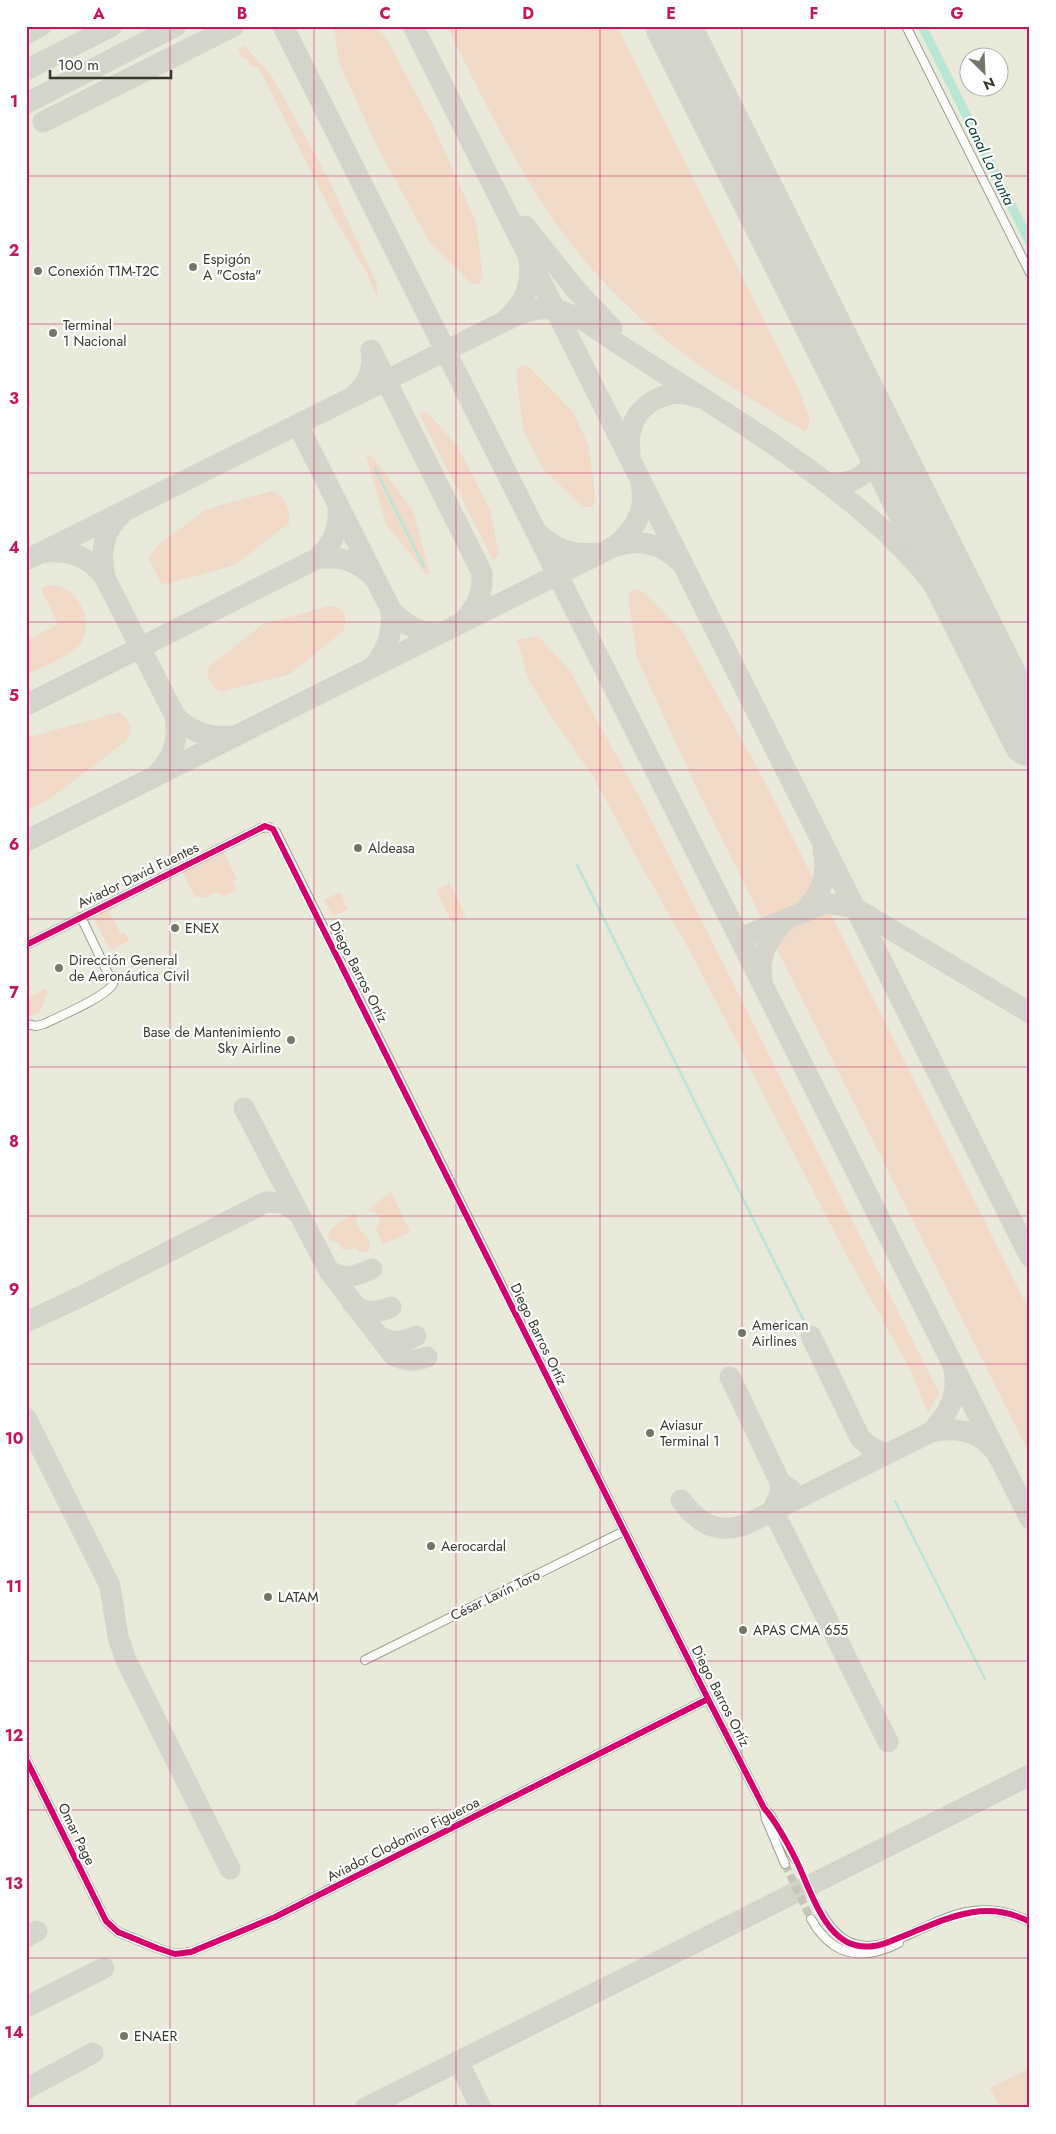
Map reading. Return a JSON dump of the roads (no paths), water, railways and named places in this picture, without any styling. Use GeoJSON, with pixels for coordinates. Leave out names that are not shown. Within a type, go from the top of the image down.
{"type":"FeatureCollection","features":[{"type":"Feature","properties":{"kind":"street"},"geometry":{"type":"LineString","coordinates":[[906,26],[1030,273]]}},
{"type":"Feature","properties":{"kind":"street","name":"Diego Barros Ortíz"},"geometry":{"type":"LineString","coordinates":[[261,828],[269,827],[276,832],[708,1699],[764,1808],[771,1816],[795,1859]]}},
{"type":"Feature","properties":{"kind":"street","name":"Aviador David Fuentes"},"geometry":{"type":"LineString","coordinates":[[26,945],[261,828]]}},
{"type":"Feature","properties":{"kind":"street"},"geometry":{"type":"LineString","coordinates":[[26,1024],[36,1026],[44,1024],[111,988],[113,984],[80,917]]}},
{"type":"Feature","properties":{"kind":"street","name":"César Lavín Toro"},"geometry":{"type":"LineString","coordinates":[[365,1660],[624,1530]]}},
{"type":"Feature","properties":{"kind":"street","name":"Aviador Clodomiro Figueroa"},"geometry":{"type":"LineString","coordinates":[[106,1921],[118,1932],[157,1948],[175,1954],[191,1952],[276,1917],[708,1699]]}},
{"type":"Feature","properties":{"kind":"street","name":"Omar Page"},"geometry":{"type":"LineString","coordinates":[[26,1759],[106,1921]]}},
{"type":"Feature","properties":{"kind":"street","name":"Diego Barros Ortíz"},"geometry":{"type":"LineString","coordinates":[[764,1808],[766,1819],[785,1864]]}},
{"type":"Feature","properties":{"kind":"street"},"geometry":{"type":"LineString","coordinates":[[822,1914],[838,1936],[854,1945],[874,1946],[906,1936],[947,1918],[972,1911],[1002,1912],[1030,1922]]}},
{"type":"Feature","properties":{"kind":"street"},"geometry":{"type":"LineString","coordinates":[[811,1919],[822,1936],[832,1945],[856,1954],[872,1954],[886,1950],[899,1943],[906,1936]]}},
{"type":"Feature","properties":{"kind":"waterway","name":"Canal La Punta"},"geometry":{"type":"LineString","coordinates":[[922,26],[1030,243]]}},
{"type":"Feature","properties":{"kind":"waterway"},"geometry":{"type":"LineString","coordinates":[[375,468],[424,567]]}},
{"type":"Feature","properties":{"kind":"waterway"},"geometry":{"type":"LineString","coordinates":[[577,865],[805,1323]]}},
{"type":"Feature","properties":{"kind":"waterway"},"geometry":{"type":"LineString","coordinates":[[895,1501],[985,1679]]}},
{"type":"Feature","properties":{"kind":"tunnel"},"geometry":{"type":"LineString","coordinates":[[795,1859],[822,1914]]}},
{"type":"Feature","properties":{"kind":"tunnel"},"geometry":{"type":"LineString","coordinates":[[785,1864],[811,1919]]}},
{"type":"Feature","properties":{"kind":"place","name":"Espigón A \"Costa\""},"geometry":{"type":"Point","coordinates":[193,267]}},
{"type":"Feature","properties":{"kind":"place","name":"Conexión T1M-T2C"},"geometry":{"type":"Point","coordinates":[38,271]}},
{"type":"Feature","properties":{"kind":"place","name":"Terminal 1 Nacional"},"geometry":{"type":"Point","coordinates":[53,333]}},
{"type":"Feature","properties":{"kind":"place","name":"Aldeasa"},"geometry":{"type":"Point","coordinates":[358,848]}},
{"type":"Feature","properties":{"kind":"place","name":"ENEX"},"geometry":{"type":"Point","coordinates":[175,928]}},
{"type":"Feature","properties":{"kind":"place","name":"Dirección General de Aeronáutica Civil"},"geometry":{"type":"Point","coordinates":[59,968]}},
{"type":"Feature","properties":{"kind":"place","name":"Base de Mantenimiento Sky Airline"},"geometry":{"type":"Point","coordinates":[291,1040]}},
{"type":"Feature","properties":{"kind":"place","name":"American Airlines"},"geometry":{"type":"Point","coordinates":[742,1333]}},
{"type":"Feature","properties":{"kind":"place","name":"Aviasur Terminal 1"},"geometry":{"type":"Point","coordinates":[650,1433]}},
{"type":"Feature","properties":{"kind":"place","name":"Aerocardal"},"geometry":{"type":"Point","coordinates":[431,1546]}},
{"type":"Feature","properties":{"kind":"place","name":"LATAM"},"geometry":{"type":"Point","coordinates":[268,1597]}},
{"type":"Feature","properties":{"kind":"place","name":"APAS CMA 655"},"geometry":{"type":"Point","coordinates":[743,1630]}},
{"type":"Feature","properties":{"kind":"place","name":"ENAER"},"geometry":{"type":"Point","coordinates":[124,2036]}}]}
